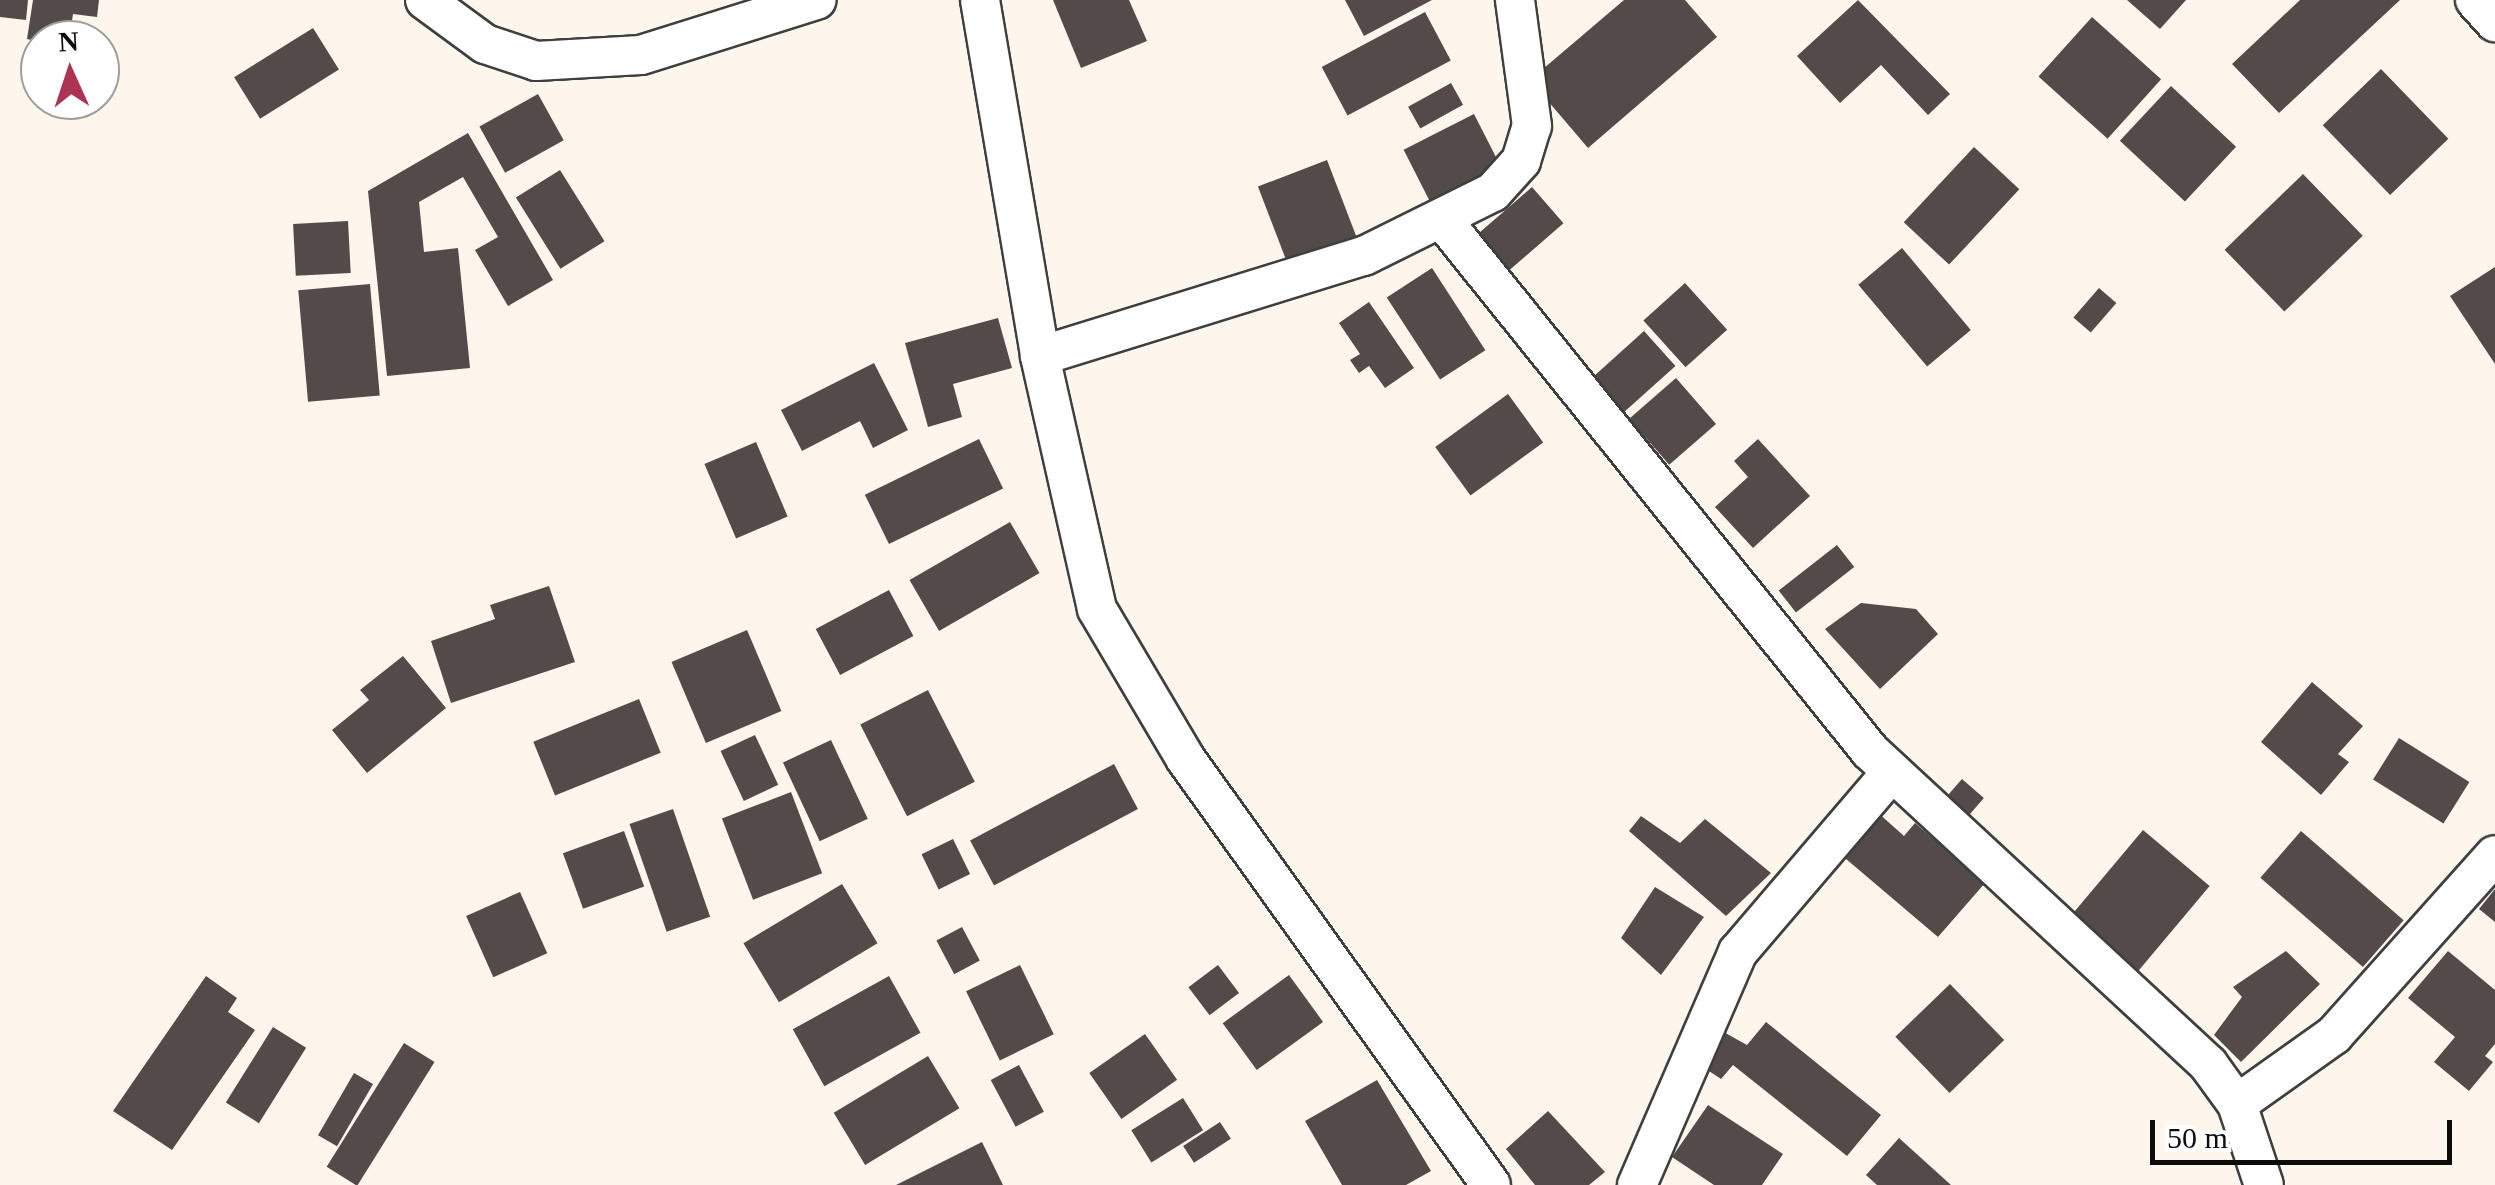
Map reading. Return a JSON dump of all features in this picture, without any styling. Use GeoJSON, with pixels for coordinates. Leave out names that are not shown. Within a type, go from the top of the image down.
{"type":"FeatureCollection","features":[{"type":"Feature","properties":{"kind":"street"},"geometry":{"type":"LineString","coordinates":[[425,0],[486,44],[536,61],[641,56],[818,0]]}},
{"type":"Feature","properties":{"kind":"street"},"geometry":{"type":"LineString","coordinates":[[980,0],[1040,356],[1080,556],[1134,681],[1491,1185]]}},
{"type":"Feature","properties":{"kind":"street"},"geometry":{"type":"LineString","coordinates":[[1040,356],[1445,223],[1493,192],[1527,143],[1515,0]]}},
{"type":"Feature","properties":{"kind":"street"},"geometry":{"type":"LineString","coordinates":[[2475,0],[2495,22]]}},
{"type":"Feature","properties":{"kind":"street"},"geometry":{"type":"LineString","coordinates":[[1445,223],[1892,772],[2208,1064],[2238,1104],[2264,1185]]}},
{"type":"Feature","properties":{"kind":"street"},"geometry":{"type":"LineString","coordinates":[[1636,1185],[1738,952],[1892,772]]}},
{"type":"Feature","properties":{"kind":"street"},"geometry":{"type":"LineString","coordinates":[[2238,1104],[2334,1035],[2495,855]]}},
{"type":"Feature","properties":{"kind":"building"},"geometry":{"type":"Polygon","coordinates":[[[0,0],[28,0],[26,20],[0,17],[0,0]]]}},
{"type":"Feature","properties":{"kind":"building"},"geometry":{"type":"Polygon","coordinates":[[[33,0],[99,0],[97,17],[73,14],[72,20],[30,20],[33,0]]]}},
{"type":"Feature","properties":{"kind":"building"},"geometry":{"type":"Polygon","coordinates":[[[1053,0],[1129,0],[1147,41],[1081,68],[1053,0]]]}},
{"type":"Feature","properties":{"kind":"building"},"geometry":{"type":"Polygon","coordinates":[[[1345,0],[1432,0],[1364,36],[1345,0]]]}},
{"type":"Feature","properties":{"kind":"building"},"geometry":{"type":"Polygon","coordinates":[[[1624,0],[1685,0],[1717,37],[1588,148],[1530,80],[1624,0]]]}},
{"type":"Feature","properties":{"kind":"building"},"geometry":{"type":"Polygon","coordinates":[[[1858,0],[1950,94],[1928,115],[1881,65],[1840,103],[1797,56],[1858,0]]]}},
{"type":"Feature","properties":{"kind":"building"},"geometry":{"type":"Polygon","coordinates":[[[2127,0],[2186,0],[2160,29],[2127,0]]]}},
{"type":"Feature","properties":{"kind":"building"},"geometry":{"type":"Polygon","coordinates":[[[2300,0],[2400,0],[2279,113],[2232,64],[2300,0]]]}},
{"type":"Feature","properties":{"kind":"building"},"geometry":{"type":"Polygon","coordinates":[[[1425,12],[1451,61],[1348,115],[1322,67],[1425,12]]]}},
{"type":"Feature","properties":{"kind":"building"},"geometry":{"type":"Polygon","coordinates":[[[2092,17],[2161,79],[2108,139],[2038,76],[2092,17]]]}},
{"type":"Feature","properties":{"kind":"building"},"geometry":{"type":"Polygon","coordinates":[[[313,28],[339,70],[260,119],[234,77],[313,28]]]}},
{"type":"Feature","properties":{"kind":"building"},"geometry":{"type":"Polygon","coordinates":[[[2381,69],[2448,139],[2390,195],[2323,125],[2381,69]]]}},
{"type":"Feature","properties":{"kind":"building"},"geometry":{"type":"Polygon","coordinates":[[[1451,83],[1463,105],[1420,129],[1408,107],[1451,83]]]}},
{"type":"Feature","properties":{"kind":"building"},"geometry":{"type":"Polygon","coordinates":[[[2171,86],[2236,147],[2185,202],[2120,141],[2171,86]]]}},
{"type":"Feature","properties":{"kind":"building"},"geometry":{"type":"Polygon","coordinates":[[[538,94],[564,140],[505,173],[479,126],[538,94]]]}},
{"type":"Feature","properties":{"kind":"building"},"geometry":{"type":"Polygon","coordinates":[[[1474,114],[1501,167],[1430,202],[1404,150],[1474,114]]]}},
{"type":"Feature","properties":{"kind":"building"},"geometry":{"type":"Polygon","coordinates":[[[468,133],[553,280],[508,306],[475,250],[498,237],[463,177],[419,202],[424,252],[458,248],[470,368],[387,376],[368,191],[468,133]]]}},
{"type":"Feature","properties":{"kind":"building"},"geometry":{"type":"Polygon","coordinates":[[[1974,147],[2019,189],[1949,265],[1904,222],[1974,147]]]}},
{"type":"Feature","properties":{"kind":"building"},"geometry":{"type":"Polygon","coordinates":[[[1327,160],[1358,241],[1289,268],[1258,187],[1327,160]]]}},
{"type":"Feature","properties":{"kind":"building"},"geometry":{"type":"Polygon","coordinates":[[[560,170],[605,241],[560,269],[516,198],[560,170]]]}},
{"type":"Feature","properties":{"kind":"building"},"geometry":{"type":"Polygon","coordinates":[[[2303,174],[2363,236],[2284,312],[2225,250],[2303,174]]]}},
{"type":"Feature","properties":{"kind":"building"},"geometry":{"type":"Polygon","coordinates":[[[1532,187],[1563,223],[1504,275],[1472,239],[1532,187]]]}},
{"type":"Feature","properties":{"kind":"building"},"geometry":{"type":"Polygon","coordinates":[[[348,221],[351,273],[296,276],[293,224],[348,221]]]}},
{"type":"Feature","properties":{"kind":"building"},"geometry":{"type":"Polygon","coordinates":[[[1902,248],[1971,330],[1927,367],[1858,285],[1902,248]]]}},
{"type":"Feature","properties":{"kind":"building"},"geometry":{"type":"Polygon","coordinates":[[[2495,267],[2495,364],[2450,296],[2495,267]]]}},
{"type":"Feature","properties":{"kind":"building"},"geometry":{"type":"Polygon","coordinates":[[[1432,268],[1485,350],[1440,380],[1387,297],[1432,268]]]}},
{"type":"Feature","properties":{"kind":"building"},"geometry":{"type":"Polygon","coordinates":[[[1685,283],[1727,330],[1686,367],[1643,320],[1685,283]]]}},
{"type":"Feature","properties":{"kind":"building"},"geometry":{"type":"Polygon","coordinates":[[[370,284],[380,396],[308,402],[298,290],[370,284]]]}},
{"type":"Feature","properties":{"kind":"building"},"geometry":{"type":"Polygon","coordinates":[[[2099,288],[2116,303],[2091,333],[2073,317],[2099,288]]]}},
{"type":"Feature","properties":{"kind":"building"},"geometry":{"type":"Polygon","coordinates":[[[1369,302],[1414,368],[1385,388],[1369,366],[1359,373],[1350,360],[1360,354],[1339,323],[1369,302]]]}},
{"type":"Feature","properties":{"kind":"building"},"geometry":{"type":"Polygon","coordinates":[[[998,318],[1012,368],[953,384],[962,417],[928,427],[905,343],[998,318]]]}},
{"type":"Feature","properties":{"kind":"building"},"geometry":{"type":"Polygon","coordinates":[[[1644,331],[1675,366],[1620,416],[1588,381],[1644,331]]]}},
{"type":"Feature","properties":{"kind":"building"},"geometry":{"type":"Polygon","coordinates":[[[874,363],[908,430],[873,448],[860,421],[802,451],[781,410],[874,363]]]}},
{"type":"Feature","properties":{"kind":"building"},"geometry":{"type":"Polygon","coordinates":[[[1676,378],[1716,424],[1669,465],[1629,419],[1676,378]]]}},
{"type":"Feature","properties":{"kind":"building"},"geometry":{"type":"Polygon","coordinates":[[[1508,394],[1543,443],[1470,495],[1435,447],[1508,394]]]}},
{"type":"Feature","properties":{"kind":"building"},"geometry":{"type":"Polygon","coordinates":[[[979,439],[1003,488],[889,544],[865,495],[979,439]]]}},
{"type":"Feature","properties":{"kind":"building"},"geometry":{"type":"Polygon","coordinates":[[[1758,439],[1810,496],[1753,548],[1715,507],[1748,477],[1734,461],[1758,439]]]}},
{"type":"Feature","properties":{"kind":"building"},"geometry":{"type":"Polygon","coordinates":[[[756,442],[788,517],[736,538],[704,464],[756,442]]]}},
{"type":"Feature","properties":{"kind":"building"},"geometry":{"type":"Polygon","coordinates":[[[1010,522],[1040,573],[939,631],[910,580],[1010,522]]]}},
{"type":"Feature","properties":{"kind":"building"},"geometry":{"type":"Polygon","coordinates":[[[1837,545],[1854,567],[1796,613],[1779,591],[1837,545]]]}},
{"type":"Feature","properties":{"kind":"building"},"geometry":{"type":"Polygon","coordinates":[[[549,586],[575,662],[451,703],[431,641],[495,619],[490,605],[549,586]]]}},
{"type":"Feature","properties":{"kind":"building"},"geometry":{"type":"Polygon","coordinates":[[[889,590],[913,636],[840,675],[816,629],[889,590]]]}},
{"type":"Feature","properties":{"kind":"building"},"geometry":{"type":"Polygon","coordinates":[[[1861,603],[1916,609],[1938,634],[1880,689],[1825,629],[1861,603]]]}},
{"type":"Feature","properties":{"kind":"building"},"geometry":{"type":"Polygon","coordinates":[[[747,630],[781,711],[706,743],[672,662],[747,630]]]}},
{"type":"Feature","properties":{"kind":"building"},"geometry":{"type":"Polygon","coordinates":[[[403,656],[446,708],[367,773],[332,730],[369,700],[360,690],[403,656]]]}},
{"type":"Feature","properties":{"kind":"building"},"geometry":{"type":"Polygon","coordinates":[[[2312,682],[2363,726],[2338,754],[2349,762],[2321,795],[2261,742],[2312,682]]]}},
{"type":"Feature","properties":{"kind":"building"},"geometry":{"type":"Polygon","coordinates":[[[928,690],[975,782],[907,816],[860,725],[928,690]]]}},
{"type":"Feature","properties":{"kind":"building"},"geometry":{"type":"Polygon","coordinates":[[[639,699],[661,753],[555,795],[533,742],[639,699]]]}},
{"type":"Feature","properties":{"kind":"building"},"geometry":{"type":"Polygon","coordinates":[[[755,735],[778,785],[744,801],[721,751],[755,735]]]}},
{"type":"Feature","properties":{"kind":"building"},"geometry":{"type":"Polygon","coordinates":[[[2399,738],[2469,782],[2443,824],[2373,780],[2399,738]]]}},
{"type":"Feature","properties":{"kind":"building"},"geometry":{"type":"Polygon","coordinates":[[[831,740],[868,819],[820,841],[783,762],[831,740]]]}},
{"type":"Feature","properties":{"kind":"building"},"geometry":{"type":"Polygon","coordinates":[[[1114,764],[1138,809],[994,886],[970,841],[1114,764]]]}},
{"type":"Feature","properties":{"kind":"building"},"geometry":{"type":"Polygon","coordinates":[[[1962,779],[1984,798],[1967,817],[1946,798],[1962,779]]]}},
{"type":"Feature","properties":{"kind":"building"},"geometry":{"type":"Polygon","coordinates":[[[791,792],[822,873],[753,900],[722,819],[791,792]]]}},
{"type":"Feature","properties":{"kind":"building"},"geometry":{"type":"Polygon","coordinates":[[[673,809],[710,917],[667,932],[630,824],[673,809]]]}},
{"type":"Feature","properties":{"kind":"building"},"geometry":{"type":"Polygon","coordinates":[[[1876,811],[1904,836],[1915,823],[1985,883],[1938,937],[1839,853],[1876,811]]]}},
{"type":"Feature","properties":{"kind":"building"},"geometry":{"type":"Polygon","coordinates":[[[1641,816],[1680,843],[1705,819],[1771,873],[1726,916],[1629,831],[1641,816]]]}},
{"type":"Feature","properties":{"kind":"building"},"geometry":{"type":"Polygon","coordinates":[[[2143,830],[2210,886],[2135,975],[2068,919],[2143,830]]]}},
{"type":"Feature","properties":{"kind":"building"},"geometry":{"type":"Polygon","coordinates":[[[624,831],[644,886],[583,909],[563,853],[624,831]]]}},
{"type":"Feature","properties":{"kind":"building"},"geometry":{"type":"Polygon","coordinates":[[[2301,831],[2404,920],[2363,967],[2260,878],[2301,831]]]}},
{"type":"Feature","properties":{"kind":"building"},"geometry":{"type":"Polygon","coordinates":[[[953,839],[970,874],[939,889],[922,854],[953,839]]]}},
{"type":"Feature","properties":{"kind":"building"},"geometry":{"type":"Polygon","coordinates":[[[842,884],[878,943],[779,1002],[743,943],[842,884]]]}},
{"type":"Feature","properties":{"kind":"building"},"geometry":{"type":"Polygon","coordinates":[[[1655,887],[1704,917],[1661,975],[1621,938],[1655,887]]]}},
{"type":"Feature","properties":{"kind":"building"},"geometry":{"type":"Polygon","coordinates":[[[2495,889],[2495,922],[2479,909],[2495,889]]]}},
{"type":"Feature","properties":{"kind":"building"},"geometry":{"type":"Polygon","coordinates":[[[520,892],[547,953],[493,977],[466,916],[520,892]]]}},
{"type":"Feature","properties":{"kind":"building"},"geometry":{"type":"Polygon","coordinates":[[[962,927],[980,961],[954,974],[936,941],[962,927]]]}},
{"type":"Feature","properties":{"kind":"building"},"geometry":{"type":"Polygon","coordinates":[[[2286,951],[2320,984],[2241,1062],[2214,1035],[2242,997],[2233,987],[2286,951]]]}},
{"type":"Feature","properties":{"kind":"building"},"geometry":{"type":"Polygon","coordinates":[[[2448,951],[2495,990],[2495,1044],[2485,1056],[2493,1062],[2469,1091],[2434,1062],[2455,1037],[2408,998],[2448,951]]]}},
{"type":"Feature","properties":{"kind":"building"},"geometry":{"type":"Polygon","coordinates":[[[1020,965],[1054,1034],[1000,1061],[966,991],[1020,965]]]}},
{"type":"Feature","properties":{"kind":"building"},"geometry":{"type":"Polygon","coordinates":[[[1218,965],[1239,993],[1210,1015],[1188,987],[1218,965]]]}},
{"type":"Feature","properties":{"kind":"building"},"geometry":{"type":"Polygon","coordinates":[[[1289,975],[1323,1022],[1257,1070],[1223,1023],[1289,975]]]}},
{"type":"Feature","properties":{"kind":"building"},"geometry":{"type":"Polygon","coordinates":[[[206,976],[237,998],[228,1012],[255,1030],[172,1150],[113,1111],[206,976]]]}},
{"type":"Feature","properties":{"kind":"building"},"geometry":{"type":"Polygon","coordinates":[[[889,976],[921,1033],[824,1086],[793,1029],[889,976]]]}},
{"type":"Feature","properties":{"kind":"building"},"geometry":{"type":"Polygon","coordinates":[[[1950,984],[2004,1040],[1950,1093],[1895,1037],[1950,984]]]}},
{"type":"Feature","properties":{"kind":"building"},"geometry":{"type":"Polygon","coordinates":[[[1766,1022],[1881,1115],[1847,1156],[1733,1065],[1721,1079],[1706,1069],[1720,1030],[1747,1045],[1766,1022]]]}},
{"type":"Feature","properties":{"kind":"building"},"geometry":{"type":"Polygon","coordinates":[[[273,1027],[306,1048],[259,1123],[226,1102],[273,1027]]]}},
{"type":"Feature","properties":{"kind":"building"},"geometry":{"type":"Polygon","coordinates":[[[1145,1034],[1177,1080],[1121,1119],[1089,1073],[1145,1034]]]}},
{"type":"Feature","properties":{"kind":"building"},"geometry":{"type":"Polygon","coordinates":[[[404,1043],[435,1062],[358,1185],[327,1167],[404,1043]]]}},
{"type":"Feature","properties":{"kind":"building"},"geometry":{"type":"Polygon","coordinates":[[[928,1056],[959,1108],[865,1165],[834,1113],[928,1056]]]}},
{"type":"Feature","properties":{"kind":"building"},"geometry":{"type":"Polygon","coordinates":[[[1019,1065],[1044,1112],[1016,1127],[991,1080],[1019,1065]]]}},
{"type":"Feature","properties":{"kind":"building"},"geometry":{"type":"Polygon","coordinates":[[[354,1073],[373,1084],[337,1146],[318,1135],[354,1073]]]}},
{"type":"Feature","properties":{"kind":"building"},"geometry":{"type":"Polygon","coordinates":[[[1377,1080],[1431,1171],[1406,1185],[1342,1185],[1305,1121],[1377,1080]]]}},
{"type":"Feature","properties":{"kind":"building"},"geometry":{"type":"Polygon","coordinates":[[[1183,1098],[1203,1130],[1151,1163],[1131,1130],[1183,1098]]]}},
{"type":"Feature","properties":{"kind":"building"},"geometry":{"type":"Polygon","coordinates":[[[1708,1105],[1783,1154],[1762,1185],[1714,1185],[1672,1157],[1708,1105]]]}},
{"type":"Feature","properties":{"kind":"building"},"geometry":{"type":"Polygon","coordinates":[[[1548,1111],[1605,1172],[1589,1185],[1535,1185],[1506,1149],[1548,1111]]]}},
{"type":"Feature","properties":{"kind":"building"},"geometry":{"type":"Polygon","coordinates":[[[1220,1122],[1231,1139],[1194,1163],[1183,1146],[1220,1122]]]}},
{"type":"Feature","properties":{"kind":"building"},"geometry":{"type":"Polygon","coordinates":[[[1899,1138],[1951,1185],[1877,1185],[1866,1175],[1899,1138]]]}},
{"type":"Feature","properties":{"kind":"building"},"geometry":{"type":"Polygon","coordinates":[[[982,1142],[1003,1185],[896,1185],[982,1142]]]}}]}
